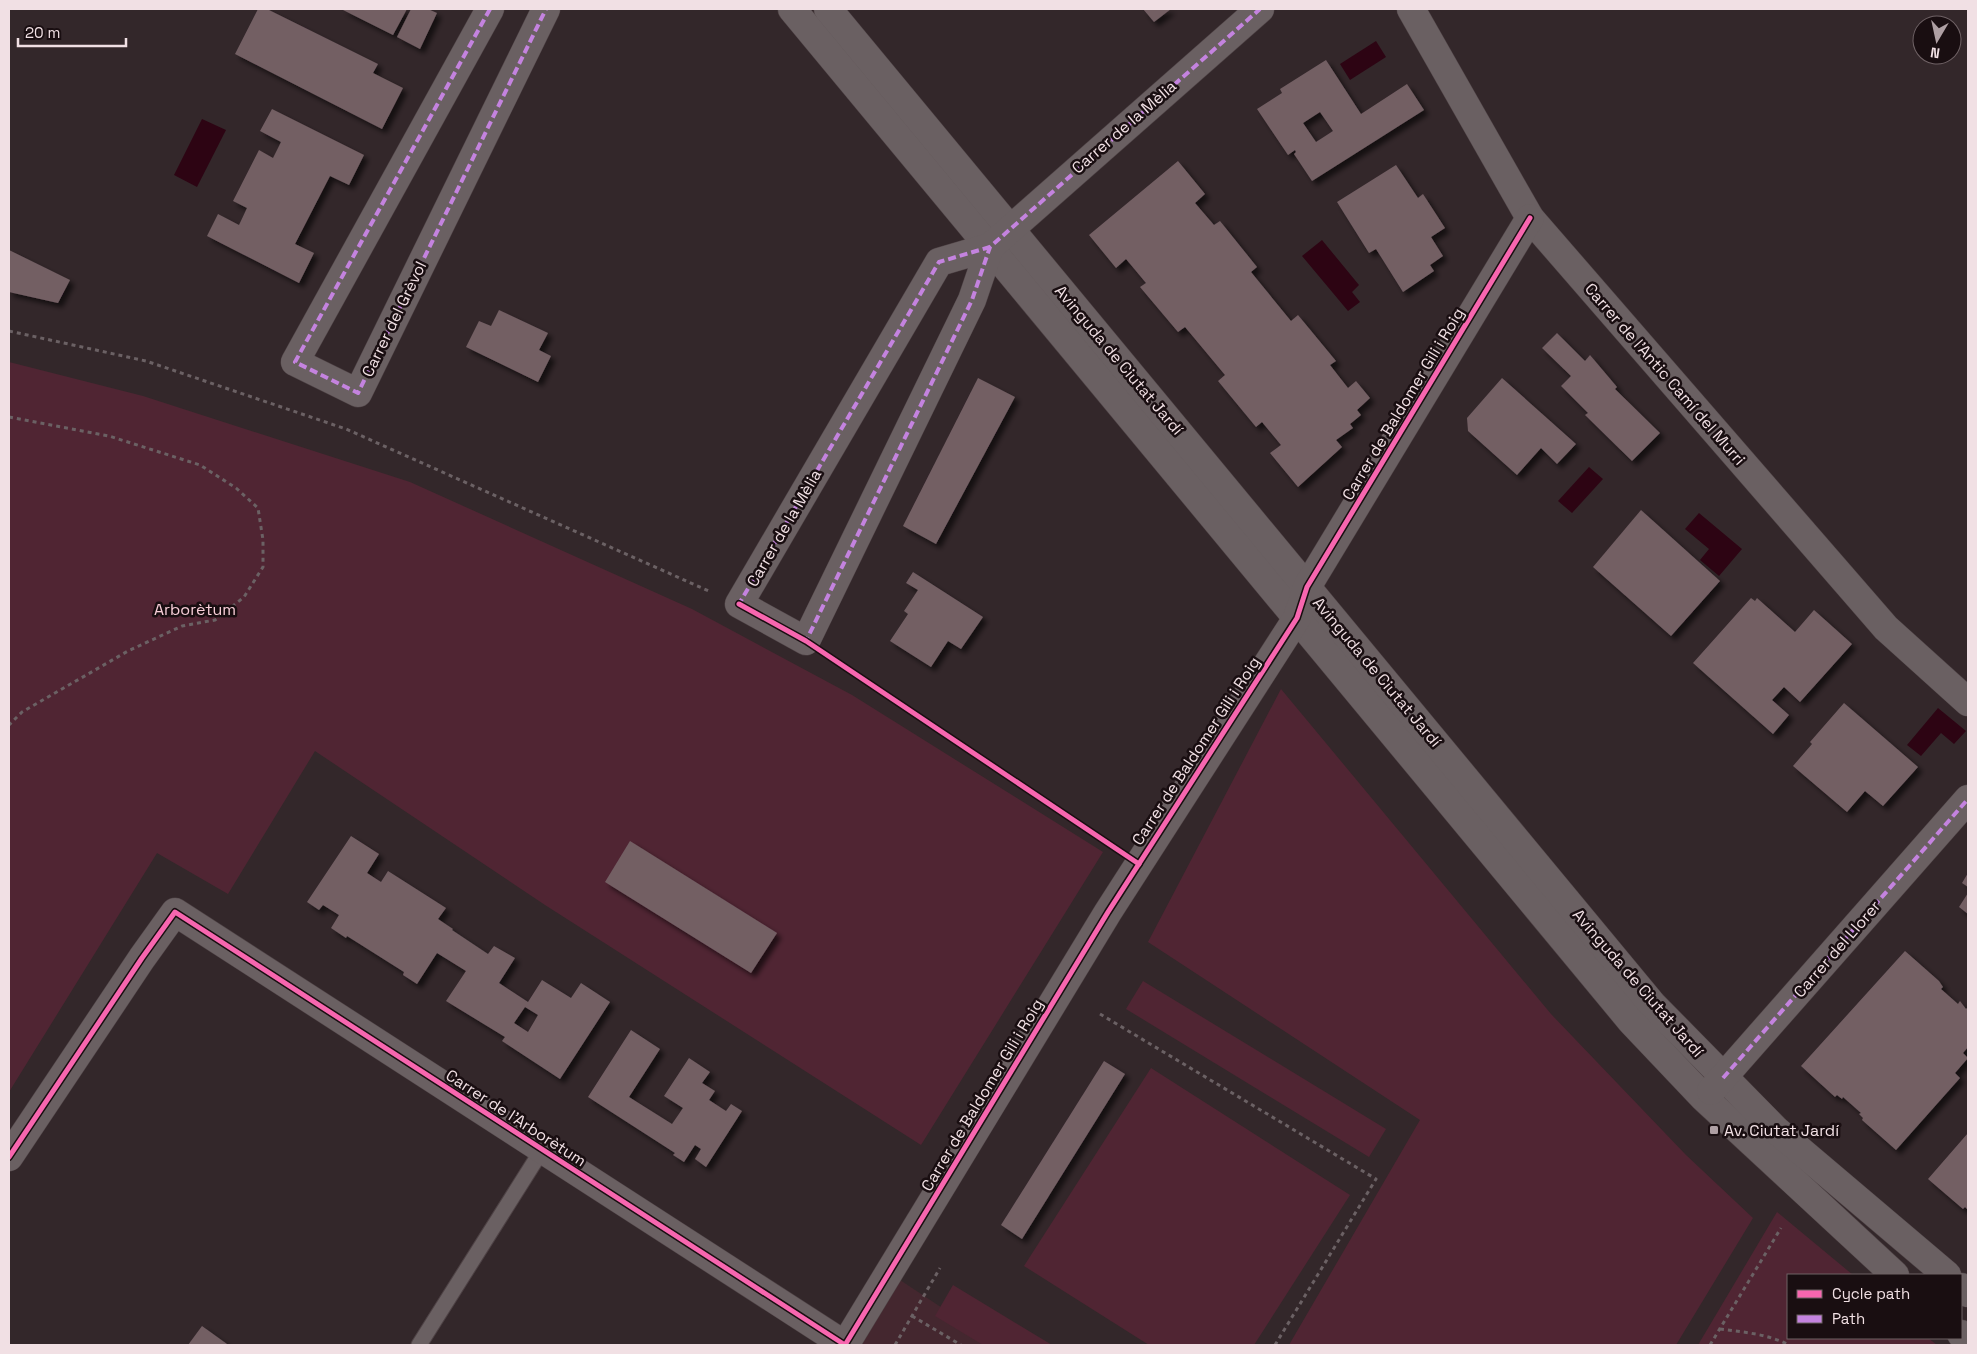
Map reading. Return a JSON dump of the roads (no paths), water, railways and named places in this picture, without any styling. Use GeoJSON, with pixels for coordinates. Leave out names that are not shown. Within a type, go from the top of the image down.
{"type":"FeatureCollection","features":[{"type":"Feature","properties":{"kind":"street","name":"Carrer del Grèvol"},"geometry":{"type":"LineString","coordinates":[[490,9],[295,362],[358,393],[546,9]]}},
{"type":"Feature","properties":{"kind":"street","name":"Avinguda de Ciutat Jardí"},"geometry":{"type":"LineString","coordinates":[[792,9],[1631,1021],[1704,1098],[1895,1274]]}},
{"type":"Feature","properties":{"kind":"street","name":"Avinguda de Ciutat Jardí"},"geometry":{"type":"LineString","coordinates":[[828,9],[1652,1004],[1776,1130],[1946,1274]]}},
{"type":"Feature","properties":{"kind":"street","name":"Carrer de la Mèlia"},"geometry":{"type":"LineString","coordinates":[[990,246],[939,262],[739,604],[806,641],[972,300],[990,246],[1009,227],[1260,9]]}},
{"type":"Feature","properties":{"kind":"street","name":"Carrer de l'Antic Camí del Murri"},"geometry":{"type":"LineString","coordinates":[[1411,9],[1530,218],[1886,628],[1968,702]]}},
{"type":"Feature","properties":{"kind":"street","name":"Carrer de Baldomer Gili i Roig"},"geometry":{"type":"LineString","coordinates":[[845,1345],[1140,864],[1297,618],[1306,587],[1530,218]]}},
{"type":"Feature","properties":{"kind":"street","name":"Carrer del Llorer"},"geometry":{"type":"LineString","coordinates":[[1704,1098],[1968,799]]}},
{"type":"Feature","properties":{"kind":"street","name":"Carrer de l'Arborètum"},"geometry":{"type":"LineString","coordinates":[[9,1157],[174,912],[845,1345]]}},
{"type":"Feature","properties":{"kind":"lane"},"geometry":{"type":"LineString","coordinates":[[419,1345],[542,1150]]}},
{"type":"Feature","properties":{"kind":"place","name":"Av. Ciutat Jardí"},"geometry":{"type":"Point","coordinates":[1714,1130]}},
{"type":"Feature","properties":{"kind":"park label","name":"Arborètum"},"geometry":{"type":"Point","coordinates":[195,609]}}]}
